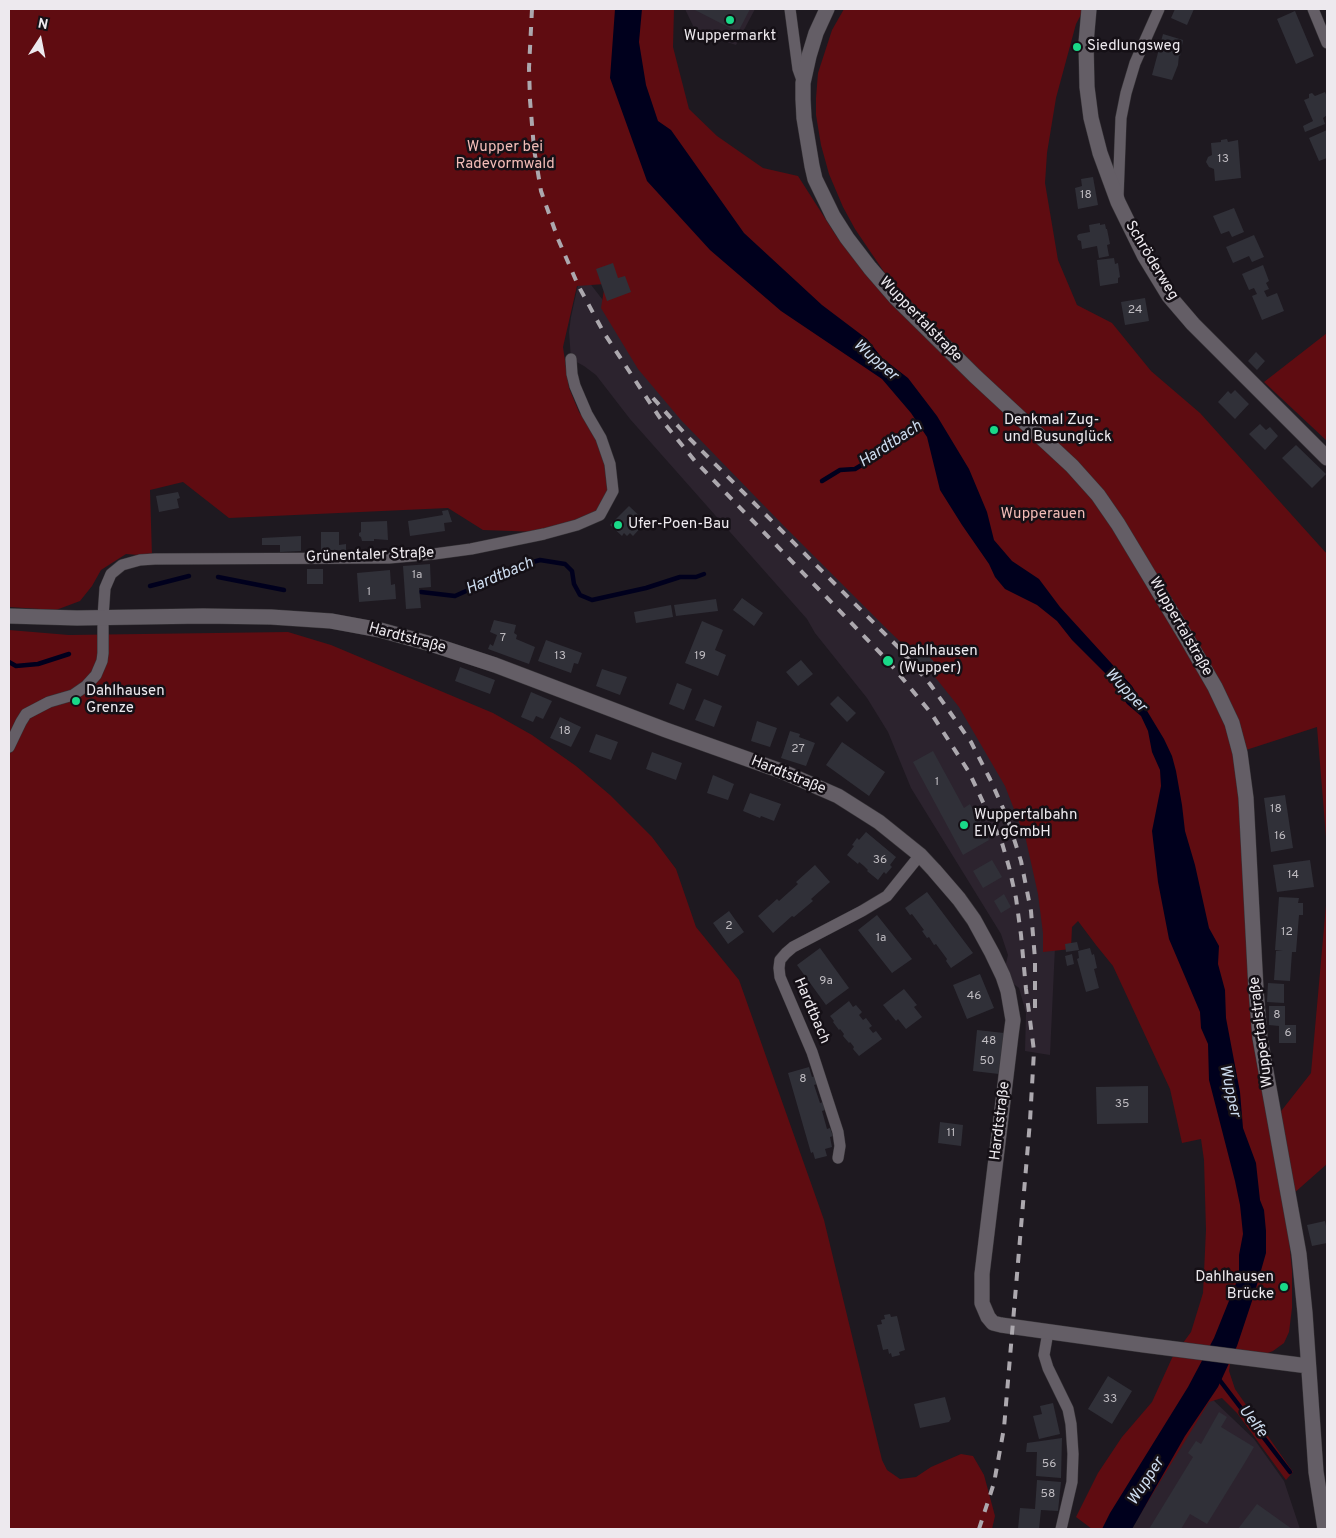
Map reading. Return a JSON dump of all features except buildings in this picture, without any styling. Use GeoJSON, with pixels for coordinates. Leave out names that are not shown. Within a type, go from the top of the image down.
{"type":"FeatureCollection","features":[{"type":"Feature","properties":{"kind":"main road","name":"Wuppertalstraße"},"geometry":{"type":"LineString","coordinates":[[827,9],[816,33],[803,83],[804,118],[814,172],[823,196],[847,238],[896,298],[974,376],[1072,466],[1098,495],[1126,537],[1186,636],[1215,687],[1232,723],[1240,753],[1246,798],[1256,996],[1260,1038],[1299,1254],[1308,1366],[1322,1472],[1326,1529]]}},
{"type":"Feature","properties":{"kind":"main road","name":"Schröderweg"},"geometry":{"type":"LineString","coordinates":[[1089,9],[1086,43],[1087,87],[1090,110],[1100,153],[1118,202],[1144,255],[1169,296],[1193,324],[1327,458]]}},
{"type":"Feature","properties":{"kind":"main road"},"geometry":{"type":"LineString","coordinates":[[9,616],[103,618]]}},
{"type":"Feature","properties":{"kind":"main road","name":"Hardtstraße"},"geometry":{"type":"LineString","coordinates":[[103,618],[203,616],[303,619],[365,627],[431,644],[495,665],[812,784],[858,808],[879,822],[920,855],[959,900],[974,920],[992,952],[1004,976],[1011,1003],[1013,1020],[1011,1041],[982,1274],[983,1307],[988,1317],[997,1324],[1048,1332],[1308,1366]]}},
{"type":"Feature","properties":{"kind":"street"},"geometry":{"type":"LineString","coordinates":[[790,9],[798,69],[803,83]]}},
{"type":"Feature","properties":{"kind":"street"},"geometry":{"type":"LineString","coordinates":[[1118,202],[1120,128],[1126,93],[1135,63],[1159,9]]}},
{"type":"Feature","properties":{"kind":"street"},"geometry":{"type":"LineString","coordinates":[[1313,9],[1327,42]]}},
{"type":"Feature","properties":{"kind":"street","name":"Grünentaler Straße"},"geometry":{"type":"LineString","coordinates":[[103,618],[105,588],[111,574],[122,566],[140,560],[389,558],[434,554],[471,549],[544,534],[577,525],[600,515],[612,491],[610,464],[601,438],[587,414],[575,386],[571,359]]}},
{"type":"Feature","properties":{"kind":"street"},"geometry":{"type":"LineString","coordinates":[[9,747],[26,714],[49,702],[73,695],[90,683],[102,661],[103,618]]}},
{"type":"Feature","properties":{"kind":"street","name":"Hardtbach"},"geometry":{"type":"LineString","coordinates":[[838,1158],[840,1146],[838,1132],[812,1052],[780,977],[780,960],[793,947],[887,896],[920,855]]}},
{"type":"Feature","properties":{"kind":"street"},"geometry":{"type":"LineString","coordinates":[[1048,1332],[1044,1356],[1068,1409],[1074,1454],[1072,1482],[1062,1529]]}},
{"type":"Feature","properties":{"kind":"shaded area"},"geometry":{"type":"Polygon","coordinates":[[[685,9],[755,9],[736,45],[696,32],[685,9]]]}},
{"type":"Feature","properties":{"kind":"shaded area"},"geometry":{"type":"Polygon","coordinates":[[[585,277],[609,308],[991,727],[1056,925],[1050,1055],[1025,1051],[1026,1013],[1019,988],[1003,976],[1008,955],[1001,934],[911,788],[888,732],[867,698],[815,633],[807,619],[630,419],[596,375],[571,359],[569,332],[571,317],[578,285],[585,277]]]}},
{"type":"Feature","properties":{"kind":"shaded area"},"geometry":{"type":"Polygon","coordinates":[[[1211,1398],[1254,1439],[1284,1481],[1300,1529],[1132,1529],[1185,1436],[1211,1398]]]}},
{"type":"Feature","properties":{"kind":"green space"},"geometry":{"type":"Polygon","coordinates":[[[9,9],[674,9],[673,47],[689,109],[717,136],[763,168],[798,176],[837,237],[868,272],[1096,496],[1219,696],[1236,753],[1253,1039],[1284,1186],[1292,1271],[1292,1308],[1289,1332],[1284,1343],[1265,1354],[1232,1350],[1229,1371],[1235,1389],[1293,1472],[1286,1480],[1237,1413],[1222,1398],[1209,1402],[1131,1529],[1092,1529],[1076,1517],[1098,1473],[1122,1437],[1152,1402],[1172,1358],[1191,1332],[1203,1293],[1206,1230],[1204,1160],[1201,1139],[1182,1143],[1170,1089],[1113,966],[1078,921],[1072,927],[1071,949],[1043,952],[1043,933],[1038,894],[1026,840],[1005,786],[959,707],[927,667],[782,524],[681,420],[638,369],[601,308],[605,284],[577,286],[563,347],[569,388],[579,412],[599,439],[610,490],[598,515],[540,532],[483,530],[448,508],[229,518],[183,482],[150,490],[152,556],[126,554],[101,570],[92,586],[80,601],[56,610],[9,607],[9,9]]]}},
{"type":"Feature","properties":{"kind":"green space"},"geometry":{"type":"Polygon","coordinates":[[[844,9],[1084,9],[1076,24],[1056,98],[1047,153],[1045,183],[1058,260],[1077,305],[1112,323],[1151,371],[1200,413],[1327,554],[1327,849],[1317,727],[1246,750],[1121,522],[899,294],[855,229],[829,174],[821,145],[816,115],[818,73],[832,30],[844,9]]]}},
{"type":"Feature","properties":{"kind":"green space"},"geometry":{"type":"Polygon","coordinates":[[[1327,333],[1327,441],[1264,382],[1327,333]]]}},
{"type":"Feature","properties":{"kind":"green space"},"geometry":{"type":"Polygon","coordinates":[[[9,630],[69,635],[288,632],[331,645],[493,713],[532,735],[576,766],[610,795],[652,837],[676,869],[696,927],[739,980],[824,1220],[882,1460],[887,1470],[900,1479],[916,1477],[931,1467],[961,1454],[973,1456],[984,1475],[995,1516],[992,1529],[9,1529],[9,630]]]}},
{"type":"Feature","properties":{"kind":"green space"},"geometry":{"type":"Polygon","coordinates":[[[1327,894],[1327,1164],[1293,1194],[1278,1115],[1311,1073],[1327,894]]]}},
{"type":"Feature","properties":{"kind":"water","name":"Wupper"},"geometry":{"type":"Polygon","coordinates":[[[615,9],[642,9],[639,42],[646,85],[658,121],[671,130],[744,233],[822,305],[867,339],[882,358],[908,378],[937,416],[969,469],[987,512],[994,540],[1012,561],[1039,579],[1060,607],[1132,686],[1172,756],[1185,831],[1195,865],[1209,928],[1219,946],[1218,964],[1225,990],[1226,1018],[1240,1092],[1243,1128],[1256,1163],[1260,1200],[1264,1210],[1266,1253],[1237,1346],[1218,1387],[1185,1436],[1132,1529],[1102,1529],[1188,1387],[1214,1338],[1239,1276],[1239,1255],[1243,1234],[1235,1181],[1209,1080],[1208,1044],[1201,1028],[1200,1012],[1169,939],[1158,882],[1152,831],[1161,786],[1160,770],[1152,752],[1148,731],[1141,716],[1127,704],[1107,675],[1072,640],[1057,621],[1037,605],[1005,589],[995,577],[989,564],[940,490],[927,437],[911,413],[882,379],[781,311],[710,250],[647,181],[610,78],[615,9]]]}},
{"type":"Feature","properties":{"kind":"waterway","name":"Hardtbach"},"geometry":{"type":"LineString","coordinates":[[822,481],[840,470],[855,469],[880,454],[892,440],[923,424]]}},
{"type":"Feature","properties":{"kind":"waterway","name":"Hardtbach"},"geometry":{"type":"LineString","coordinates":[[421,592],[455,596],[526,564],[540,560],[565,564],[572,571],[574,584],[580,595],[592,600],[646,588],[680,577],[696,577],[704,574]]}},
{"type":"Feature","properties":{"kind":"waterway","name":"Hardtbach"},"geometry":{"type":"LineString","coordinates":[[150,586],[189,576]]}},
{"type":"Feature","properties":{"kind":"waterway","name":"Hardtbach"},"geometry":{"type":"LineString","coordinates":[[218,577],[284,590]]}},
{"type":"Feature","properties":{"kind":"waterway","name":"Hardtbach"},"geometry":{"type":"LineString","coordinates":[[9,662],[16,666],[38,664],[69,654]]}},
{"type":"Feature","properties":{"kind":"waterway","name":"Uelfe"},"geometry":{"type":"LineString","coordinates":[[1218,1378],[1290,1472]]}},
{"type":"Feature","properties":{"kind":"railway"},"geometry":{"type":"LineString","coordinates":[[532,9],[529,68],[530,100],[534,149],[541,191],[558,239],[578,285],[604,333],[660,418],[695,461],[888,661],[931,713],[969,772],[1002,843],[1016,898],[1034,1051],[1030,1121],[1004,1428],[994,1483],[979,1529]]}},
{"type":"Feature","properties":{"kind":"railway"},"geometry":{"type":"LineString","coordinates":[[653,398],[687,436],[897,646],[930,684],[971,742],[1007,817],[1021,861],[1031,911],[1035,959],[1035,1011]]}},
{"type":"Feature","properties":{"kind":"place","name":"Wuppermarkt"},"geometry":{"type":"Point","coordinates":[730,20]}},
{"type":"Feature","properties":{"kind":"place","name":"Siedlungsweg"},"geometry":{"type":"Point","coordinates":[1077,47]}},
{"type":"Feature","properties":{"kind":"place","name":"Denkmal Zug- und Busunglück"},"geometry":{"type":"Point","coordinates":[994,430]}},
{"type":"Feature","properties":{"kind":"place","name":"Ufer-Poen-Bau"},"geometry":{"type":"Point","coordinates":[618,525]}},
{"type":"Feature","properties":{"kind":"place","name":"Dahlhausen (Wupper)"},"geometry":{"type":"Point","coordinates":[888,661]}},
{"type":"Feature","properties":{"kind":"place","name":"Dahlhausen Grenze"},"geometry":{"type":"Point","coordinates":[76,701]}},
{"type":"Feature","properties":{"kind":"place","name":"Wuppertalbahn EIV gGmbH"},"geometry":{"type":"Point","coordinates":[964,825]}},
{"type":"Feature","properties":{"kind":"place","name":"Dahlhausen Brücke"},"geometry":{"type":"Point","coordinates":[1284,1287]}},
{"type":"Feature","properties":{"kind":"park label","name":"Wupper bei Radevormwald"},"geometry":{"type":"Point","coordinates":[505,156]}},
{"type":"Feature","properties":{"kind":"park label","name":"Wupperauen"},"geometry":{"type":"Point","coordinates":[1043,515]}}]}
